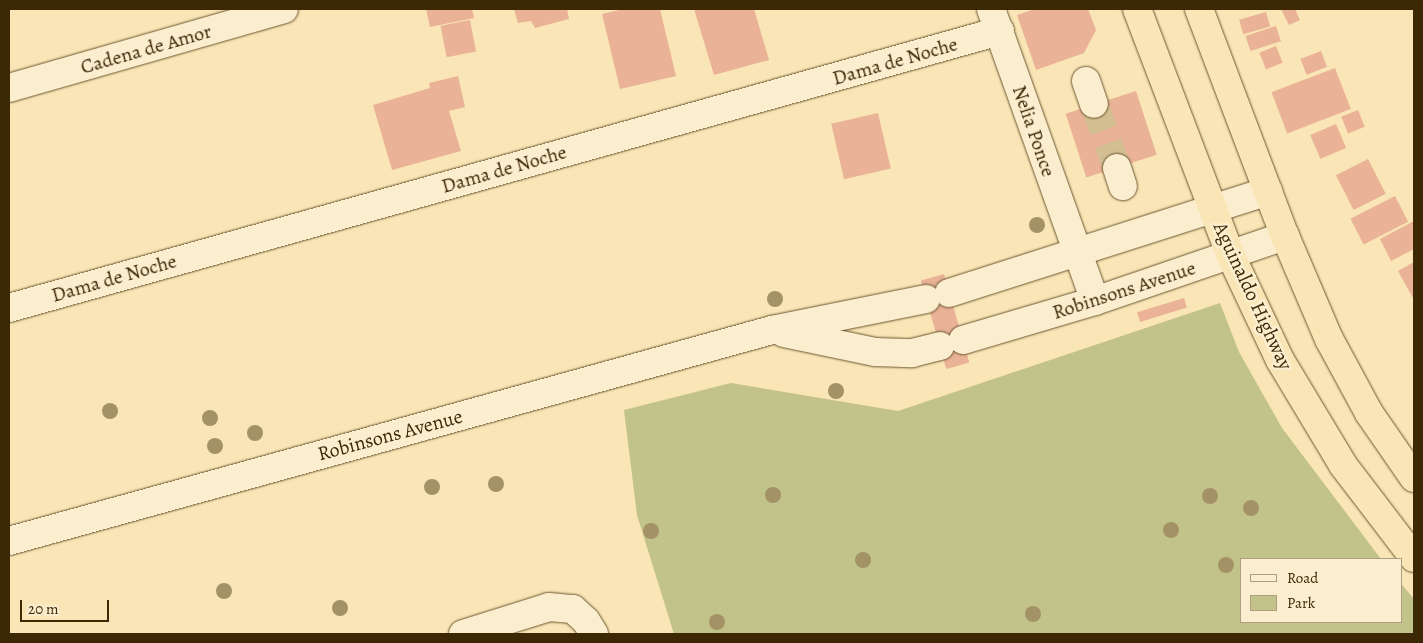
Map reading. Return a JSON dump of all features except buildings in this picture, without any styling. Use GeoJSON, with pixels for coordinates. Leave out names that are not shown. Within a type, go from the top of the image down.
{"type":"FeatureCollection","features":[{"type":"Feature","properties":{"kind":"highway","name":"Aguinaldo Highway"},"geometry":{"type":"LineString","coordinates":[[1137,9],[1231,256],[1280,360],[1310,412],[1366,498],[1414,558]]}},
{"type":"Feature","properties":{"kind":"highway"},"geometry":{"type":"LineString","coordinates":[[1199,9],[1284,236],[1329,339],[1369,413],[1414,478]]}},
{"type":"Feature","properties":{"kind":"street","name":"Cadena de Amor"},"geometry":{"type":"LineString","coordinates":[[9,88],[284,9]]}},
{"type":"Feature","properties":{"kind":"street","name":"Nelia Ponce"},"geometry":{"type":"LineString","coordinates":[[996,20],[1096,301]]}},
{"type":"Feature","properties":{"kind":"street","name":"Dama de Noche"},"geometry":{"type":"LineString","coordinates":[[9,308],[996,20]]}},
{"type":"Feature","properties":{"kind":"street","name":"Robinsons Avenue"},"geometry":{"type":"LineString","coordinates":[[9,541],[772,330],[938,296],[1268,191]]}},
{"type":"Feature","properties":{"kind":"street","name":"Robinsons Avenue"},"geometry":{"type":"LineString","coordinates":[[772,330],[875,352],[912,353],[1096,301],[1231,256],[1284,236]]}},
{"type":"Feature","properties":{"kind":"street"},"geometry":{"type":"LineString","coordinates":[[463,634],[549,607],[573,609],[586,621],[594,634]]}},
{"type":"Feature","properties":{"kind":"green space"},"geometry":{"type":"Polygon","coordinates":[[[1220,303],[1239,352],[1282,428],[1380,558],[1240,558],[1240,623],[1403,623],[1403,586],[1414,599],[1414,634],[674,634],[637,515],[624,410],[731,383],[898,411],[1220,303]]]}},
{"type":"Feature","properties":{"kind":"tunnel"},"geometry":{"type":"LineString","coordinates":[[1094,104],[1117,168]]}}]}
